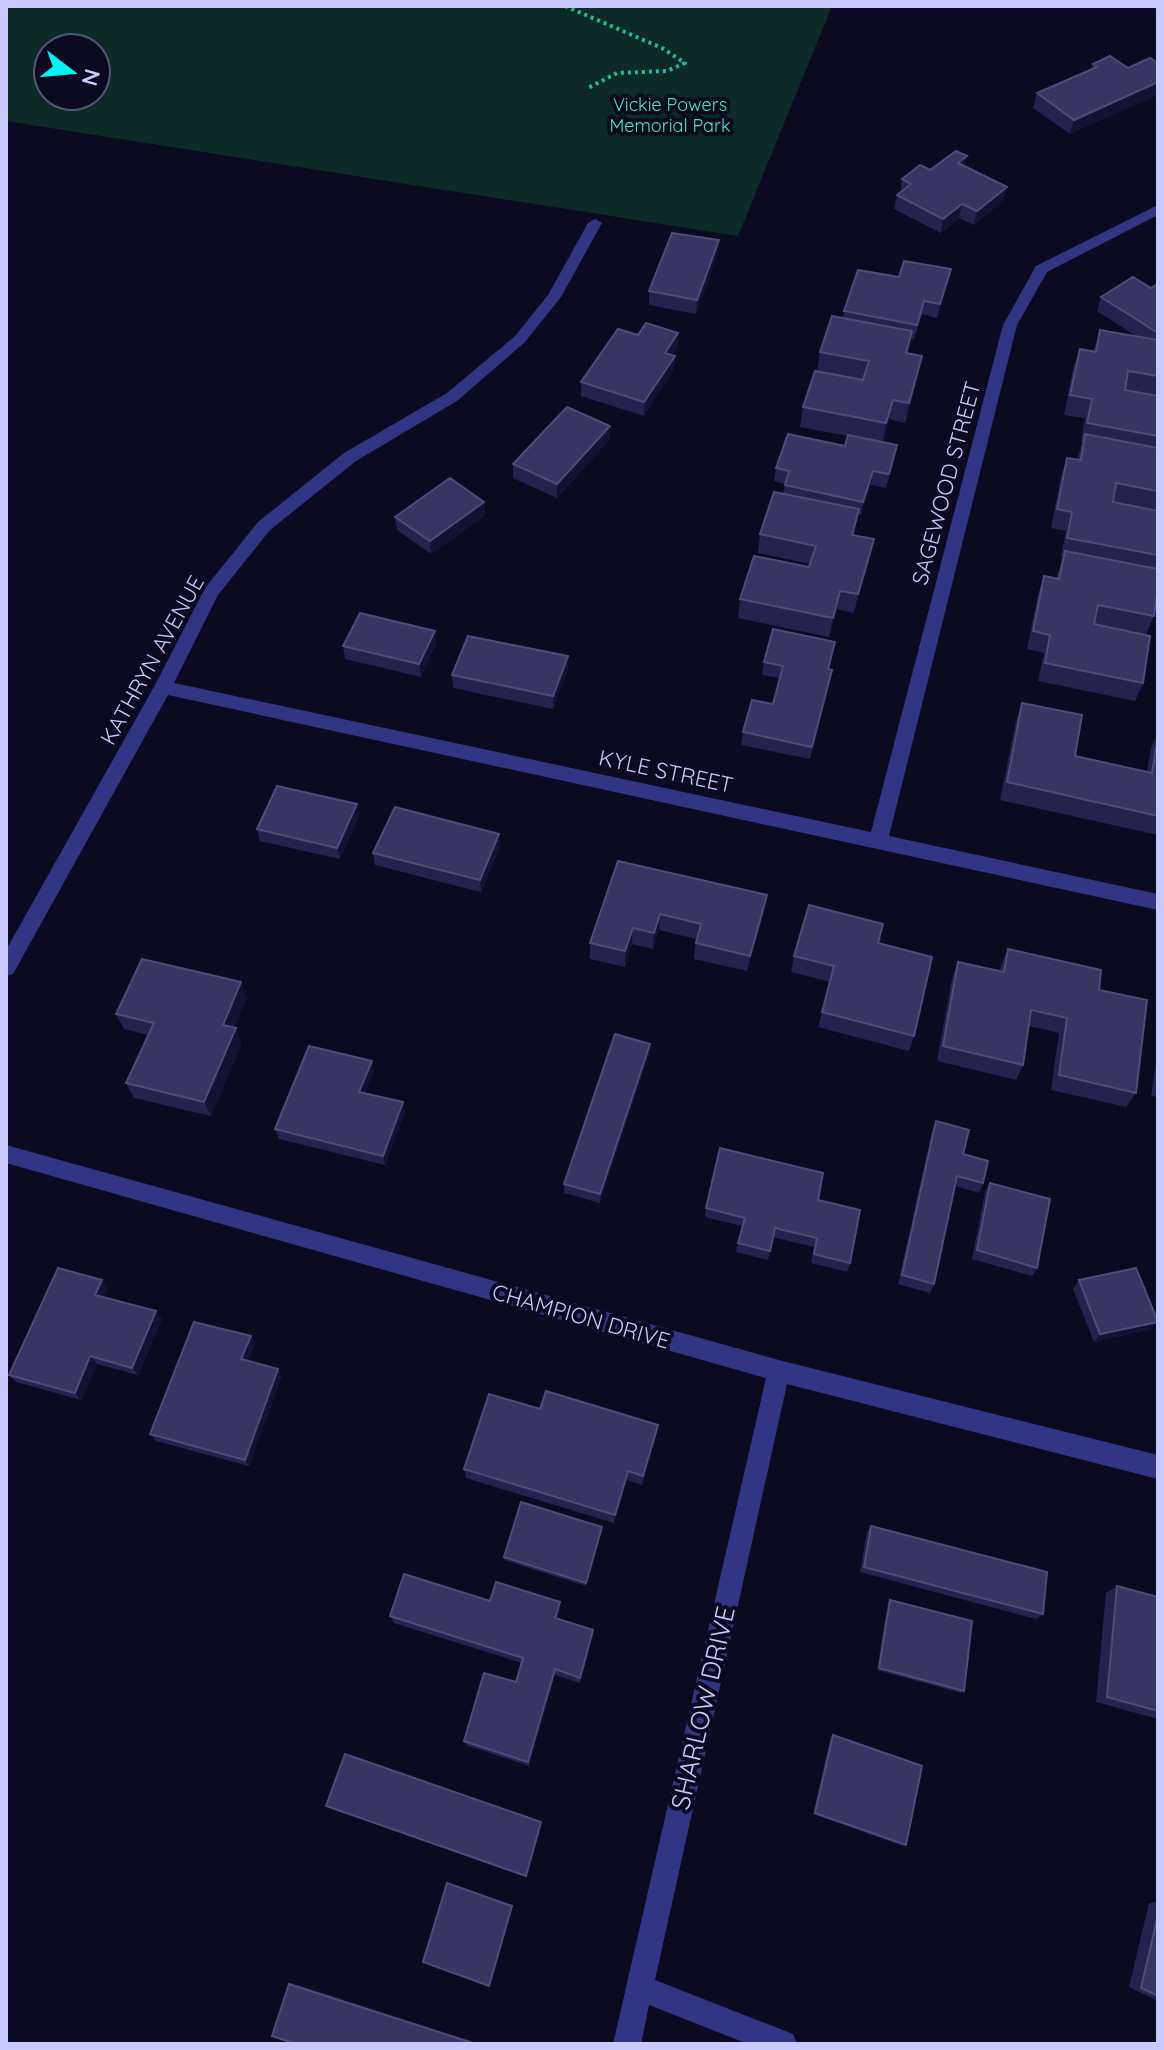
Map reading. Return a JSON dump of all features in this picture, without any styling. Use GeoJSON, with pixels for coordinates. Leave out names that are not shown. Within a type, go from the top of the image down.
{"type":"FeatureCollection","features":[{"type":"Feature","properties":{"kind":"street","name":"SAGEWOOD STREET"},"geometry":{"type":"LineString","coordinates":[[878,842],[924,652],[1010,325],[1041,269],[1158,209]]}},
{"type":"Feature","properties":{"kind":"street","name":"KATHRYN AVENUE"},"geometry":{"type":"LineString","coordinates":[[6,968],[163,687],[211,592],[264,526],[350,457],[452,397],[520,339],[554,297],[595,223]]}},
{"type":"Feature","properties":{"kind":"street","name":"KYLE STREET"},"geometry":{"type":"LineString","coordinates":[[163,687],[1158,902]]}},
{"type":"Feature","properties":{"kind":"street","name":"CHAMPION DRIVE"},"geometry":{"type":"LineString","coordinates":[[6,1154],[779,1371],[1158,1467]]}},
{"type":"Feature","properties":{"kind":"street","name":"SHARLOW DRIVE"},"geometry":{"type":"LineString","coordinates":[[627,2044],[779,1371]]}},
{"type":"Feature","properties":{"kind":"street"},"geometry":{"type":"LineString","coordinates":[[640,1988],[783,2044]]}},
{"type":"Feature","properties":{"kind":"path"},"geometry":{"type":"LineString","coordinates":[[565,6],[662,48],[685,63],[667,71],[617,73],[586,89]]}},
{"type":"Feature","properties":{"kind":"green space","name":"Vickie Powers Memorial Park"},"geometry":{"type":"Polygon","coordinates":[[[6,6],[832,6],[738,236],[6,121],[6,6]]]}},
{"type":"Feature","properties":{"kind":"building"},"geometry":{"type":"Polygon","coordinates":[[[1110,56],[1128,68],[1150,58],[1158,63],[1158,82],[1074,120],[1037,93],[1097,67],[1093,64],[1110,56]]]}},
{"type":"Feature","properties":{"kind":"building"},"geometry":{"type":"Polygon","coordinates":[[[956,151],[967,156],[958,163],[1007,187],[977,211],[962,204],[943,219],[897,195],[911,184],[902,179],[920,165],[930,170],[956,151]]]}},
{"type":"Feature","properties":{"kind":"building"},"geometry":{"type":"Polygon","coordinates":[[[672,233],[719,240],[697,300],[649,291],[672,233]]]}},
{"type":"Feature","properties":{"kind":"building"},"geometry":{"type":"Polygon","coordinates":[[[904,261],[951,269],[940,304],[924,301],[917,325],[844,311],[858,270],[899,277],[904,261]]]}},
{"type":"Feature","properties":{"kind":"building"},"geometry":{"type":"Polygon","coordinates":[[[1133,277],[1151,288],[1158,284],[1158,333],[1101,297],[1133,277]]]}},
{"type":"Feature","properties":{"kind":"building"},"geometry":{"type":"Polygon","coordinates":[[[832,316],[912,331],[906,353],[922,356],[909,403],[893,400],[886,423],[803,407],[815,371],[863,380],[869,361],[820,352],[832,316]]]}},
{"type":"Feature","properties":{"kind":"building"},"geometry":{"type":"Polygon","coordinates":[[[646,323],[678,333],[665,353],[675,356],[644,402],[581,382],[618,329],[638,335],[646,323]]]}},
{"type":"Feature","properties":{"kind":"building"},"geometry":{"type":"Polygon","coordinates":[[[1100,330],[1158,340],[1158,376],[1128,371],[1125,390],[1158,396],[1158,436],[1087,423],[1092,399],[1070,395],[1080,349],[1096,352],[1100,330]]]}},
{"type":"Feature","properties":{"kind":"building"},"geometry":{"type":"Polygon","coordinates":[[[567,407],[610,426],[557,484],[513,464],[567,407]]]}},
{"type":"Feature","properties":{"kind":"building"},"geometry":{"type":"Polygon","coordinates":[[[788,434],[845,446],[848,435],[897,445],[889,474],[873,471],[863,502],[785,485],[789,471],[776,468],[788,434]]]}},
{"type":"Feature","properties":{"kind":"building"},"geometry":{"type":"Polygon","coordinates":[[[1085,434],[1158,448],[1158,491],[1116,483],[1113,502],[1158,511],[1158,555],[1067,538],[1072,512],[1057,509],[1067,458],[1081,460],[1085,434]]]}},
{"type":"Feature","properties":{"kind":"building"},"geometry":{"type":"Polygon","coordinates":[[[450,478],[484,502],[430,541],[395,517],[450,478]]]}},
{"type":"Feature","properties":{"kind":"building"},"geometry":{"type":"Polygon","coordinates":[[[774,492],[859,509],[852,535],[874,539],[858,594],[840,591],[833,618],[740,599],[754,556],[809,567],[816,546],[760,534],[774,492]]]}},
{"type":"Feature","properties":{"kind":"building"},"geometry":{"type":"Polygon","coordinates":[[[1065,551],[1158,569],[1154,616],[1098,605],[1094,624],[1150,636],[1143,683],[1045,663],[1050,635],[1033,631],[1044,576],[1059,579],[1065,551]]]}},
{"type":"Feature","properties":{"kind":"building"},"geometry":{"type":"Polygon","coordinates":[[[360,613],[435,631],[419,664],[343,646],[360,613]]]}},
{"type":"Feature","properties":{"kind":"building"},"geometry":{"type":"Polygon","coordinates":[[[773,629],[835,642],[828,669],[832,670],[812,747],[743,732],[752,700],[773,704],[783,666],[764,662],[773,629]]]}},
{"type":"Feature","properties":{"kind":"building"},"geometry":{"type":"Polygon","coordinates":[[[468,636],[568,656],[553,696],[452,675],[468,636]]]}},
{"type":"Feature","properties":{"kind":"building"},"geometry":{"type":"Polygon","coordinates":[[[1022,703],[1082,715],[1075,756],[1152,773],[1158,737],[1158,816],[1007,782],[1022,703]]]}},
{"type":"Feature","properties":{"kind":"building"},"geometry":{"type":"Polygon","coordinates":[[[277,786],[357,804],[337,848],[257,829],[277,786]]]}},
{"type":"Feature","properties":{"kind":"building"},"geometry":{"type":"Polygon","coordinates":[[[395,807],[499,834],[480,880],[373,853],[395,807]]]}},
{"type":"Feature","properties":{"kind":"building"},"geometry":{"type":"Polygon","coordinates":[[[618,861],[767,895],[750,956],[696,943],[701,924],[660,914],[654,933],[633,928],[625,951],[590,943],[618,861]]]}},
{"type":"Feature","properties":{"kind":"building"},"geometry":{"type":"Polygon","coordinates":[[[809,905],[883,924],[878,943],[932,957],[914,1036],[822,1012],[834,966],[794,956],[809,905]]]}},
{"type":"Feature","properties":{"kind":"building"},"geometry":{"type":"Polygon","coordinates":[[[1008,949],[1101,970],[1099,990],[1147,1000],[1136,1093],[1059,1075],[1067,1018],[1031,1010],[1023,1065],[943,1046],[958,962],[1004,972],[1008,949]]]}},
{"type":"Feature","properties":{"kind":"building"},"geometry":{"type":"Polygon","coordinates":[[[142,959],[241,982],[223,1025],[236,1028],[204,1102],[126,1083],[154,1023],[116,1014],[142,959]]]}},
{"type":"Feature","properties":{"kind":"building"},"geometry":{"type":"Polygon","coordinates":[[[615,1034],[650,1044],[600,1194],[564,1184],[615,1034]]]}},
{"type":"Feature","properties":{"kind":"building"},"geometry":{"type":"Polygon","coordinates":[[[309,1046],[372,1061],[359,1092],[403,1102],[383,1156],[275,1129],[309,1046]]]}},
{"type":"Feature","properties":{"kind":"building"},"geometry":{"type":"Polygon","coordinates":[[[936,1121],[969,1130],[963,1154],[988,1161],[983,1183],[957,1176],[934,1284],[902,1275],[936,1121]]]}},
{"type":"Feature","properties":{"kind":"building"},"geometry":{"type":"Polygon","coordinates":[[[720,1148],[823,1173],[818,1200],[860,1210],[850,1263],[814,1254],[817,1238],[775,1228],[770,1251],[738,1243],[745,1218],[706,1208],[720,1148]]]}},
{"type":"Feature","properties":{"kind":"building"},"geometry":{"type":"Polygon","coordinates":[[[990,1183],[1050,1199],[1037,1268],[977,1250],[990,1183]]]}},
{"type":"Feature","properties":{"kind":"building"},"geometry":{"type":"Polygon","coordinates":[[[58,1268],[102,1280],[95,1295],[156,1311],[132,1368],[90,1356],[75,1393],[9,1375],[58,1268]]]}},
{"type":"Feature","properties":{"kind":"building"},"geometry":{"type":"Polygon","coordinates":[[[1136,1268],[1158,1322],[1100,1334],[1079,1280],[1136,1268]]]}},
{"type":"Feature","properties":{"kind":"building"},"geometry":{"type":"Polygon","coordinates":[[[194,1322],[251,1336],[241,1359],[278,1369],[245,1460],[150,1434],[194,1322]]]}},
{"type":"Feature","properties":{"kind":"building"},"geometry":{"type":"Polygon","coordinates":[[[546,1391],[658,1425],[643,1476],[628,1471],[615,1515],[464,1469],[489,1394],[540,1409],[546,1391]]]}},
{"type":"Feature","properties":{"kind":"building"},"geometry":{"type":"Polygon","coordinates":[[[521,1502],[602,1527],[586,1583],[504,1557],[521,1502]]]}},
{"type":"Feature","properties":{"kind":"building"},"geometry":{"type":"Polygon","coordinates":[[[871,1526],[1047,1572],[1043,1614],[864,1567],[871,1526]]]}},
{"type":"Feature","properties":{"kind":"building"},"geometry":{"type":"Polygon","coordinates":[[[404,1574],[490,1601],[496,1582],[560,1602],[555,1618],[593,1630],[580,1678],[555,1669],[528,1762],[464,1741],[484,1673],[516,1682],[523,1658],[390,1616],[404,1574]]]}},
{"type":"Feature","properties":{"kind":"building"},"geometry":{"type":"Polygon","coordinates":[[[1117,1586],[1158,1597],[1158,1711],[1107,1697],[1117,1586]]]}},
{"type":"Feature","properties":{"kind":"building"},"geometry":{"type":"Polygon","coordinates":[[[890,1600],[972,1621],[964,1691],[879,1668],[890,1600]]]}},
{"type":"Feature","properties":{"kind":"building"},"geometry":{"type":"Polygon","coordinates":[[[833,1735],[922,1766],[906,1845],[815,1813],[833,1735]]]}},
{"type":"Feature","properties":{"kind":"building"},"geometry":{"type":"Polygon","coordinates":[[[345,1754],[541,1822],[526,1876],[326,1806],[345,1754]]]}},
{"type":"Feature","properties":{"kind":"building"},"geometry":{"type":"Polygon","coordinates":[[[447,1883],[512,1906],[489,1986],[423,1962],[447,1883]]]}},
{"type":"Feature","properties":{"kind":"building"},"geometry":{"type":"Polygon","coordinates":[[[1158,1915],[1158,1996],[1141,1988],[1158,1915]]]}},
{"type":"Feature","properties":{"kind":"building"},"geometry":{"type":"Polygon","coordinates":[[[289,1984],[476,2044],[296,2044],[272,2036],[289,1984]]]}}]}
